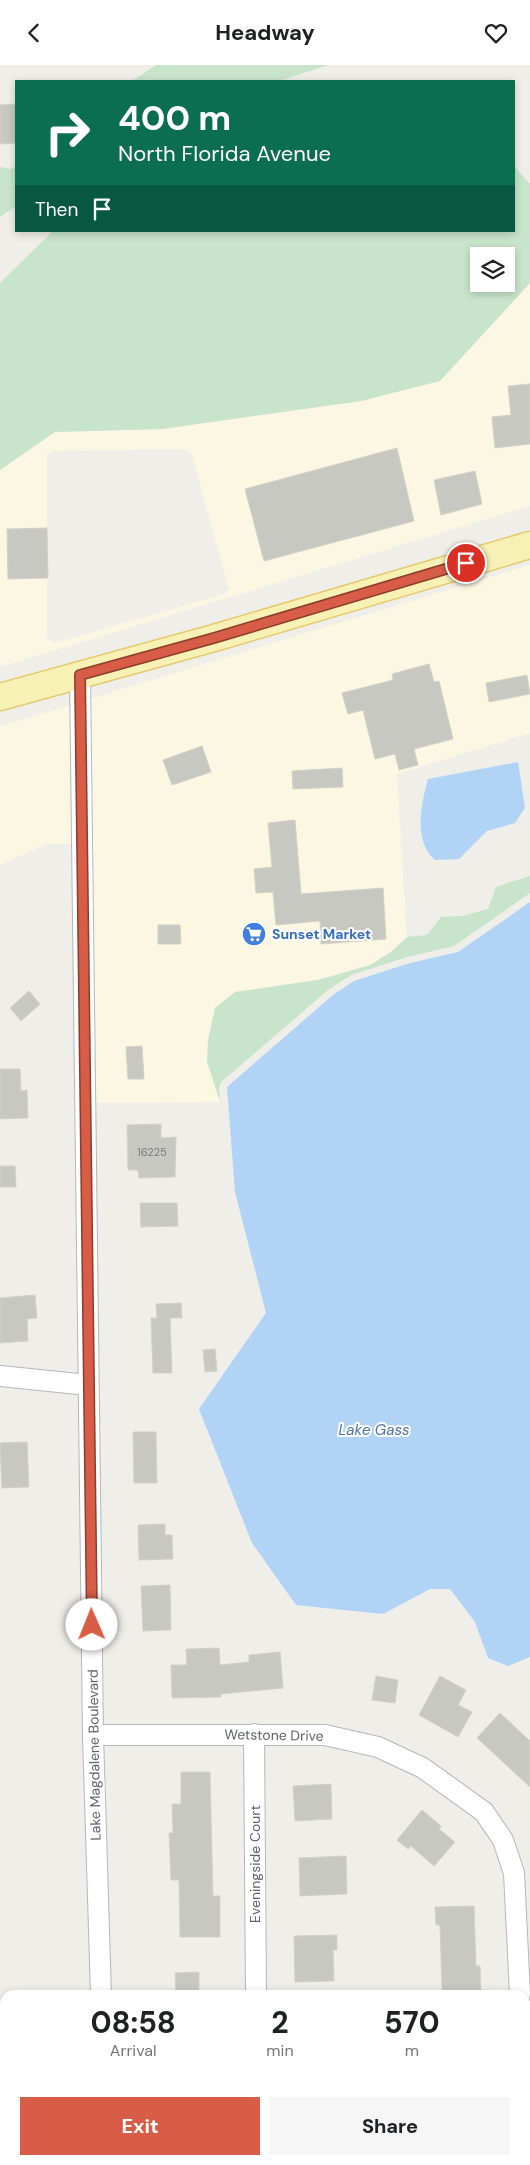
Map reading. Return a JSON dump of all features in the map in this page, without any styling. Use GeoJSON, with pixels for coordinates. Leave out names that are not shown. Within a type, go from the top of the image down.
{"type":"FeatureCollection","features":[{"type":"Feature","properties":{"kind":"main road"},"geometry":{"type":"LineString","coordinates":[[0,697],[214,638],[530,545]]}},
{"type":"Feature","properties":{"kind":"street","name":"Lake Magdalene Boulevard"},"geometry":{"type":"LineString","coordinates":[[80,675],[93,1735],[101,1990]]}},
{"type":"Feature","properties":{"kind":"street"},"geometry":{"type":"LineString","coordinates":[[0,1376],[88,1385]]}},
{"type":"Feature","properties":{"kind":"street","name":"Eveningside Court"},"geometry":{"type":"LineString","coordinates":[[254,1734],[256,1990]]}},
{"type":"Feature","properties":{"kind":"street","name":"Wetstone Drive"},"geometry":{"type":"LineString","coordinates":[[93,1735],[325,1735],[378,1747],[423,1769],[484,1812],[503,1841],[514,1873],[520,1990]]}},
{"type":"Feature","properties":{"kind":"shaded area"},"geometry":{"type":"Polygon","coordinates":[[[530,283],[530,506],[0,667],[0,470],[55,432],[162,429],[361,401],[440,381],[530,283]],[[185,449],[53,451],[47,454],[47,636],[50,641],[55,643],[224,594],[229,590],[192,455],[185,449]]]}},
{"type":"Feature","properties":{"kind":"shaded area"},"geometry":{"type":"Polygon","coordinates":[[[530,565],[530,733],[397,774],[407,937],[391,952],[370,965],[318,980],[280,985],[213,1082],[220,1102],[94,1103],[89,699],[530,565]]]}},
{"type":"Feature","properties":{"kind":"shaded area"},"geometry":{"type":"Polygon","coordinates":[[[71,705],[73,844],[46,844],[0,865],[0,726],[71,705]]]}},
{"type":"Feature","properties":{"kind":"green space"},"geometry":{"type":"Polygon","coordinates":[[[156,65],[328,65],[282,80],[134,80],[156,65]]]}},
{"type":"Feature","properties":{"kind":"green space"},"geometry":{"type":"Polygon","coordinates":[[[15,166],[15,207],[0,217],[0,167],[10,169],[15,166]]]}},
{"type":"Feature","properties":{"kind":"green space"},"geometry":{"type":"Polygon","coordinates":[[[515,167],[530,184],[530,283],[440,381],[361,401],[162,429],[55,432],[0,470],[0,283],[52,232],[515,232],[515,167]]]}},
{"type":"Feature","properties":{"kind":"green space"},"geometry":{"type":"Polygon","coordinates":[[[530,876],[530,893],[454,946],[407,957],[351,975],[328,990],[221,1082],[219,1088],[220,1101],[207,1062],[208,1040],[215,1008],[235,992],[318,980],[370,965],[391,952],[407,937],[427,935],[441,917],[462,916],[488,909],[496,887],[530,876]]]}},
{"type":"Feature","properties":{"kind":"water"},"geometry":{"type":"Polygon","coordinates":[[[518,762],[525,808],[515,823],[487,831],[459,859],[435,860],[428,852],[421,833],[421,811],[428,779],[518,762]]]}},
{"type":"Feature","properties":{"kind":"water","name":"Lake Gass"},"geometry":{"type":"Polygon","coordinates":[[[530,902],[530,1657],[508,1666],[488,1658],[475,1622],[450,1589],[430,1589],[383,1614],[296,1605],[252,1543],[199,1409],[266,1313],[235,1192],[227,1087],[333,995],[354,981],[410,963],[458,952],[530,902]]]}},
{"type":"Feature","properties":{"kind":"building"},"geometry":{"type":"Polygon","coordinates":[[[15,104],[15,143],[0,144],[0,105],[15,104]]]}},
{"type":"Feature","properties":{"kind":"building"},"geometry":{"type":"Polygon","coordinates":[[[530,384],[530,444],[495,448],[492,417],[511,415],[508,386],[530,384]]]}},
{"type":"Feature","properties":{"kind":"building"},"geometry":{"type":"Polygon","coordinates":[[[397,448],[414,521],[264,561],[245,489],[397,448]]]}},
{"type":"Feature","properties":{"kind":"building"},"geometry":{"type":"Polygon","coordinates":[[[475,471],[482,504],[441,515],[434,480],[475,471]]]}},
{"type":"Feature","properties":{"kind":"building"},"geometry":{"type":"Polygon","coordinates":[[[47,528],[48,578],[8,579],[7,529],[47,528]]]}},
{"type":"Feature","properties":{"kind":"building"},"geometry":{"type":"Polygon","coordinates":[[[429,664],[434,682],[439,681],[453,739],[414,749],[418,765],[399,770],[395,754],[375,759],[363,710],[348,714],[342,693],[393,680],[392,674],[429,664]]]}},
{"type":"Feature","properties":{"kind":"building"},"geometry":{"type":"Polygon","coordinates":[[[527,675],[530,694],[489,702],[486,683],[527,675]]]}},
{"type":"Feature","properties":{"kind":"building"},"geometry":{"type":"Polygon","coordinates":[[[202,746],[211,772],[172,785],[163,760],[202,746]]]}},
{"type":"Feature","properties":{"kind":"building"},"geometry":{"type":"Polygon","coordinates":[[[342,768],[343,787],[293,789],[292,771],[342,768]]]}},
{"type":"Feature","properties":{"kind":"building"},"geometry":{"type":"Polygon","coordinates":[[[295,820],[301,894],[383,888],[386,939],[321,944],[320,921],[276,925],[273,892],[256,893],[254,869],[272,867],[268,823],[295,820]]]}},
{"type":"Feature","properties":{"kind":"building"},"geometry":{"type":"Polygon","coordinates":[[[158,925],[180,925],[181,944],[158,944],[158,925]]]}},
{"type":"Feature","properties":{"kind":"building"},"geometry":{"type":"Polygon","coordinates":[[[29,991],[40,1004],[21,1021],[10,1008],[29,991]]]}},
{"type":"Feature","properties":{"kind":"building"},"geometry":{"type":"Polygon","coordinates":[[[142,1046],[144,1079],[128,1079],[126,1047],[142,1046]]]}},
{"type":"Feature","properties":{"kind":"building"},"geometry":{"type":"Polygon","coordinates":[[[0,1069],[20,1069],[21,1091],[27,1090],[28,1118],[0,1119],[0,1069]]]}},
{"type":"Feature","properties":{"kind":"building"},"geometry":{"type":"Polygon","coordinates":[[[161,1124],[161,1138],[176,1137],[175,1177],[139,1178],[138,1170],[128,1170],[127,1125],[161,1124]]]}},
{"type":"Feature","properties":{"kind":"building"},"geometry":{"type":"Polygon","coordinates":[[[0,1166],[15,1166],[16,1187],[0,1187],[0,1166]]]}},
{"type":"Feature","properties":{"kind":"building"},"geometry":{"type":"Polygon","coordinates":[[[140,1203],[177,1203],[178,1226],[141,1227],[140,1203]]]}},
{"type":"Feature","properties":{"kind":"building"},"geometry":{"type":"Polygon","coordinates":[[[35,1295],[37,1318],[27,1319],[28,1341],[0,1343],[0,1298],[35,1295]]]}},
{"type":"Feature","properties":{"kind":"building"},"geometry":{"type":"Polygon","coordinates":[[[181,1303],[182,1318],[170,1318],[172,1373],[153,1373],[151,1318],[157,1318],[156,1304],[181,1303]]]}},
{"type":"Feature","properties":{"kind":"building"},"geometry":{"type":"Polygon","coordinates":[[[215,1349],[217,1371],[205,1372],[203,1350],[215,1349]]]}},
{"type":"Feature","properties":{"kind":"building"},"geometry":{"type":"Polygon","coordinates":[[[133,1432],[156,1432],[157,1483],[134,1483],[133,1432]]]}},
{"type":"Feature","properties":{"kind":"building"},"geometry":{"type":"Polygon","coordinates":[[[27,1442],[29,1487],[2,1488],[0,1443],[27,1442]]]}},
{"type":"Feature","properties":{"kind":"building"},"geometry":{"type":"Polygon","coordinates":[[[165,1524],[165,1535],[172,1535],[173,1559],[139,1560],[138,1525],[165,1524]]]}},
{"type":"Feature","properties":{"kind":"building"},"geometry":{"type":"Polygon","coordinates":[[[170,1585],[171,1630],[143,1631],[141,1586],[170,1585]]]}},
{"type":"Feature","properties":{"kind":"building"},"geometry":{"type":"Polygon","coordinates":[[[219,1648],[220,1665],[249,1662],[249,1655],[280,1652],[283,1688],[221,1694],[221,1697],[172,1698],[171,1665],[187,1665],[186,1649],[219,1648]]]}},
{"type":"Feature","properties":{"kind":"building"},"geometry":{"type":"Polygon","coordinates":[[[376,1676],[398,1680],[395,1703],[372,1700],[376,1676]]]}},
{"type":"Feature","properties":{"kind":"building"},"geometry":{"type":"Polygon","coordinates":[[[440,1676],[466,1690],[458,1705],[472,1712],[458,1737],[419,1715],[440,1676]]]}},
{"type":"Feature","properties":{"kind":"building"},"geometry":{"type":"Polygon","coordinates":[[[500,1713],[530,1741],[530,1787],[477,1738],[500,1713]]]}},
{"type":"Feature","properties":{"kind":"building"},"geometry":{"type":"Polygon","coordinates":[[[181,1772],[210,1772],[213,1896],[220,1896],[220,1937],[180,1937],[179,1880],[171,1880],[169,1833],[173,1833],[172,1804],[181,1804],[181,1772]]]}},
{"type":"Feature","properties":{"kind":"building"},"geometry":{"type":"Polygon","coordinates":[[[331,1784],[332,1819],[295,1821],[293,1786],[331,1784]]]}},
{"type":"Feature","properties":{"kind":"building"},"geometry":{"type":"Polygon","coordinates":[[[422,1810],[441,1826],[439,1829],[455,1842],[434,1866],[411,1846],[408,1849],[397,1840],[422,1810]]]}},
{"type":"Feature","properties":{"kind":"building"},"geometry":{"type":"Polygon","coordinates":[[[346,1856],[347,1894],[300,1896],[299,1858],[346,1856]]]}},
{"type":"Feature","properties":{"kind":"building"},"geometry":{"type":"Polygon","coordinates":[[[474,1906],[476,1966],[480,1966],[481,1990],[442,1990],[440,1925],[436,1925],[435,1907],[474,1906]]]}},
{"type":"Feature","properties":{"kind":"building"},"geometry":{"type":"Polygon","coordinates":[[[337,1935],[337,1950],[333,1950],[334,1981],[295,1982],[294,1936],[337,1935]]]}},
{"type":"Feature","properties":{"kind":"building"},"geometry":{"type":"Polygon","coordinates":[[[199,1972],[199,1990],[176,1990],[175,1973],[199,1972]]]}},
{"type":"Feature","properties":{"kind":"place","name":"Sunset Market"},"geometry":{"type":"Point","coordinates":[254,934]}},
{"type":"Feature","properties":{"kind":"route"},"geometry":{"type":"LineString","coordinates":[[92,1625],[80,675],[214,638],[466,563]]}}]}
